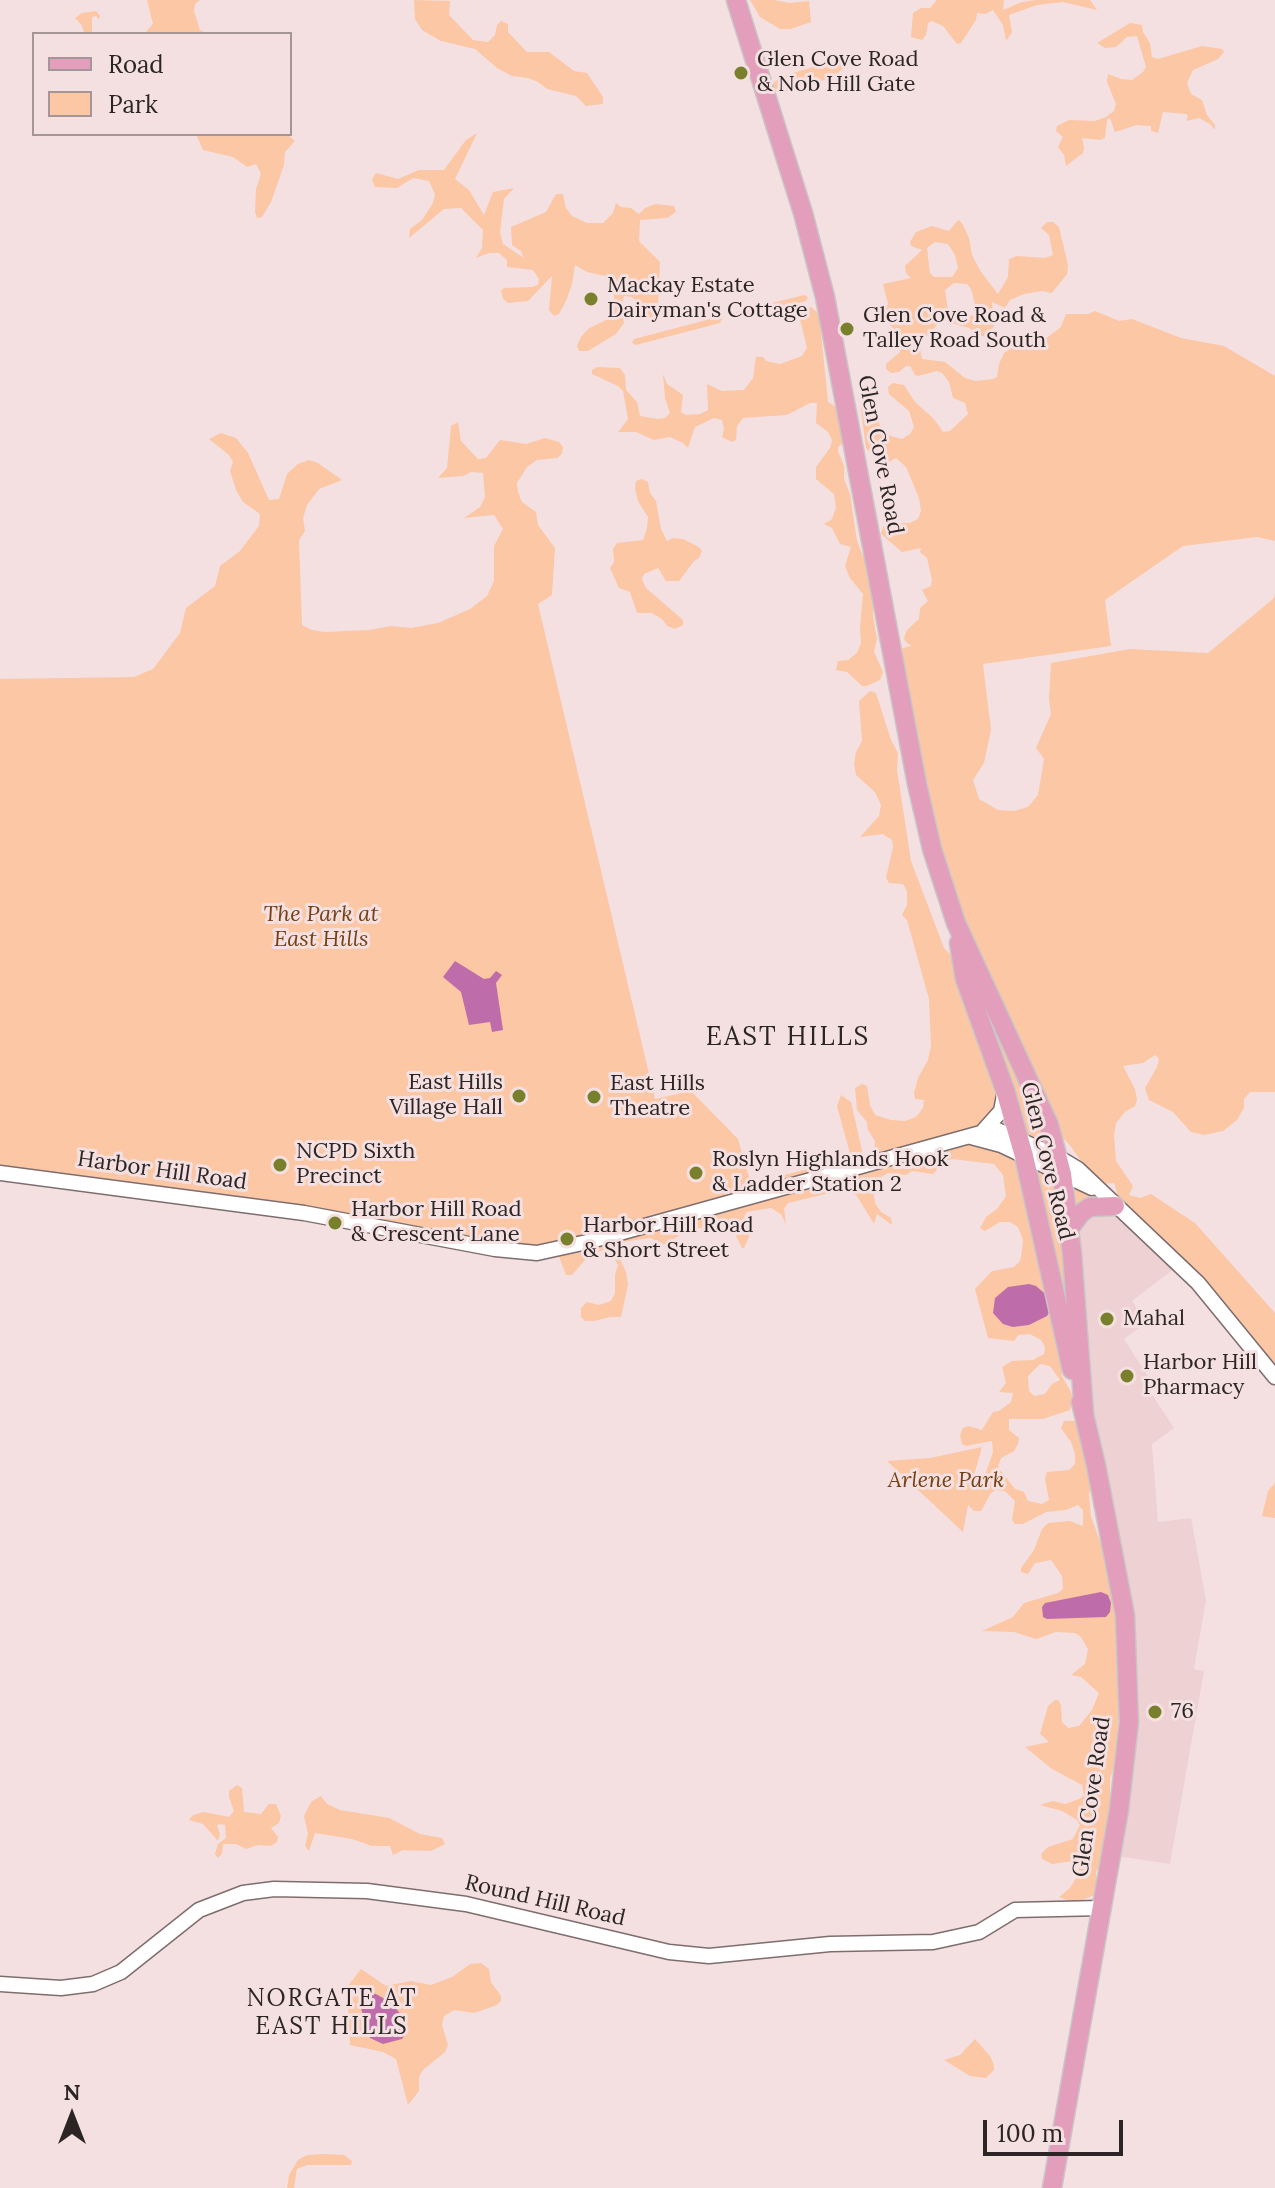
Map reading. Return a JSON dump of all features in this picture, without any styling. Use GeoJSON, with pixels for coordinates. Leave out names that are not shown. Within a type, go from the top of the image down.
{"type":"FeatureCollection","features":[{"type":"Feature","properties":{"kind":"main road","name":"Glen Cove Road"},"geometry":{"type":"LineString","coordinates":[[736,0],[803,213],[825,297],[923,814],[956,923],[965,979],[1005,1090],[1024,1156],[1060,1326],[1084,1413],[1125,1615],[1129,1722],[1125,1758],[1052,2188]]}},
{"type":"Feature","properties":{"kind":"main road","name":"Glen Cove Road"},"geometry":{"type":"LineString","coordinates":[[956,923],[1049,1125],[1060,1165],[1069,1229],[1084,1413]]}},
{"type":"Feature","properties":{"kind":"main road"},"geometry":{"type":"LineString","coordinates":[[1069,1229],[1084,1211],[1109,1199]]}},
{"type":"Feature","properties":{"kind":"street"},"geometry":{"type":"LineString","coordinates":[[1005,1090],[997,1118],[977,1133],[1024,1156],[1060,1165],[1089,1179]]}},
{"type":"Feature","properties":{"kind":"street"},"geometry":{"type":"LineString","coordinates":[[1049,1125],[1089,1179],[1198,1283],[1275,1377]]}},
{"type":"Feature","properties":{"kind":"street","name":"Harbor Hill Road"},"geometry":{"type":"LineString","coordinates":[[0,1173],[304,1213],[495,1249],[537,1253],[576,1245],[995,1129],[1018,1138],[1060,1165]]}},
{"type":"Feature","properties":{"kind":"street"},"geometry":{"type":"LineString","coordinates":[[1060,1165],[1109,1199]]}},
{"type":"Feature","properties":{"kind":"street","name":"Round Hill Road"},"geometry":{"type":"LineString","coordinates":[[0,1984],[61,1988],[93,1984],[121,1972],[199,1910],[243,1893],[274,1889],[367,1891],[466,1904],[669,1952],[709,1956],[830,1944],[933,1942],[979,1932],[1015,1910],[1101,1908]]}},
{"type":"Feature","properties":{"kind":"shaded area"},"geometry":{"type":"Polygon","coordinates":[[[455,961],[484,979],[490,978],[496,971],[502,975],[496,983],[503,1030],[492,1032],[490,1022],[469,1025],[461,992],[443,977],[455,961]]]}},
{"type":"Feature","properties":{"kind":"shaded area"},"geometry":{"type":"Polygon","coordinates":[[[1106,1204],[1179,1265],[1132,1301],[1147,1322],[1124,1339],[1151,1381],[1146,1385],[1174,1428],[1152,1444],[1158,1522],[1191,1518],[1206,1600],[1194,1669],[1204,1671],[1170,1864],[1110,1855],[1125,1758],[1072,1253],[1081,1213],[1106,1204]]]}},
{"type":"Feature","properties":{"kind":"shaded area"},"geometry":{"type":"Polygon","coordinates":[[[1029,1284],[1049,1297],[1051,1309],[1047,1316],[1029,1325],[1013,1327],[1003,1324],[993,1313],[995,1298],[1008,1287],[1029,1284]]]}},
{"type":"Feature","properties":{"kind":"shaded area"},"geometry":{"type":"Polygon","coordinates":[[[1101,1592],[1108,1595],[1111,1603],[1106,1617],[1043,1617],[1042,1607],[1045,1603],[1101,1592]]]}},
{"type":"Feature","properties":{"kind":"shaded area"},"geometry":{"type":"Polygon","coordinates":[[[366,1992],[390,2002],[399,2012],[406,2025],[402,2039],[383,2044],[370,2038],[360,2005],[362,1994],[366,1992]]]}},
{"type":"Feature","properties":{"kind":"green space"},"geometry":{"type":"Polygon","coordinates":[[[147,0],[200,0],[195,4],[194,11],[204,32],[146,32],[153,24],[147,0]]]}},
{"type":"Feature","properties":{"kind":"green space"},"geometry":{"type":"Polygon","coordinates":[[[414,0],[450,1],[449,15],[473,40],[488,42],[501,21],[508,24],[508,32],[527,52],[549,52],[574,71],[587,73],[603,97],[603,104],[586,106],[576,96],[547,89],[528,78],[512,76],[475,49],[441,41],[422,30],[415,19],[414,0]]]}},
{"type":"Feature","properties":{"kind":"green space"},"geometry":{"type":"Polygon","coordinates":[[[750,0],[809,1],[811,22],[791,29],[780,29],[760,17],[750,0]]]}},
{"type":"Feature","properties":{"kind":"green space"},"geometry":{"type":"Polygon","coordinates":[[[937,0],[1004,0],[1003,10],[1036,0],[1090,0],[1097,10],[1063,2],[1037,5],[1009,15],[1012,32],[1006,41],[1003,25],[993,10],[986,14],[977,13],[976,20],[961,43],[957,44],[943,26],[932,21],[928,23],[922,40],[911,37],[913,13],[921,8],[930,8],[937,0]]]}},
{"type":"Feature","properties":{"kind":"green space"},"geometry":{"type":"Polygon","coordinates":[[[96,11],[100,16],[99,19],[92,17],[92,32],[84,32],[75,18],[82,13],[96,11]]]}},
{"type":"Feature","properties":{"kind":"green space"},"geometry":{"type":"Polygon","coordinates":[[[1130,23],[1142,25],[1152,57],[1158,59],[1202,46],[1222,49],[1224,52],[1218,59],[1193,70],[1187,83],[1191,94],[1202,100],[1215,130],[1199,118],[1186,121],[1186,114],[1163,112],[1158,133],[1151,131],[1151,126],[1137,125],[1115,132],[1110,118],[1107,120],[1105,138],[1082,138],[1083,153],[1066,166],[1064,155],[1058,147],[1063,137],[1056,131],[1057,126],[1069,120],[1095,121],[1106,117],[1114,111],[1116,104],[1107,82],[1108,74],[1132,80],[1146,67],[1137,36],[1127,37],[1116,47],[1105,48],[1097,43],[1130,23]]]}},
{"type":"Feature","properties":{"kind":"green space"},"geometry":{"type":"Polygon","coordinates":[[[829,62],[847,64],[834,77],[785,92],[764,92],[780,77],[829,62]]]}},
{"type":"Feature","properties":{"kind":"green space"},"geometry":{"type":"Polygon","coordinates":[[[477,133],[455,179],[469,190],[484,215],[493,192],[514,188],[504,199],[500,232],[503,244],[524,258],[521,251],[512,245],[511,227],[546,212],[556,194],[563,194],[566,208],[572,216],[587,223],[603,223],[613,213],[616,203],[639,214],[655,204],[674,206],[676,212],[667,218],[640,220],[639,241],[660,262],[658,305],[668,314],[662,318],[642,317],[645,309],[632,297],[624,296],[621,308],[624,323],[616,334],[588,351],[579,351],[577,346],[581,337],[588,329],[608,319],[614,305],[614,284],[605,276],[587,272],[575,265],[566,301],[559,314],[554,316],[549,310],[552,276],[528,301],[508,303],[503,299],[501,291],[504,288],[532,287],[538,285],[539,279],[533,270],[507,267],[507,260],[499,253],[476,258],[482,248],[483,230],[461,208],[444,209],[409,238],[410,229],[422,220],[433,203],[435,194],[429,181],[413,178],[397,188],[375,187],[372,179],[376,173],[398,179],[419,170],[444,170],[466,140],[477,133]]]}},
{"type":"Feature","properties":{"kind":"green space"},"geometry":{"type":"Polygon","coordinates":[[[197,136],[289,136],[295,141],[285,152],[284,165],[271,202],[262,217],[257,218],[256,189],[261,174],[256,164],[247,167],[233,157],[203,150],[197,136]]]}},
{"type":"Feature","properties":{"kind":"green space"},"geometry":{"type":"Polygon","coordinates":[[[958,220],[962,223],[972,255],[998,294],[1008,277],[1009,259],[1053,255],[1049,235],[1041,228],[1047,222],[1053,222],[1059,227],[1068,265],[1067,274],[1052,293],[1024,294],[1010,300],[1005,308],[992,302],[994,327],[986,336],[948,322],[935,308],[937,325],[919,344],[922,359],[945,362],[965,378],[976,381],[993,379],[997,377],[1004,353],[1027,339],[1045,339],[1061,327],[1066,314],[1095,311],[1119,321],[1132,319],[1181,338],[1224,346],[1275,376],[1275,541],[1257,537],[1183,546],[1105,600],[1111,646],[983,664],[991,730],[984,763],[973,780],[979,799],[998,810],[1014,811],[1028,807],[1038,795],[1044,759],[1036,748],[1051,714],[1051,663],[1130,649],[1208,653],[1274,598],[1275,593],[1275,1092],[1250,1092],[1244,1099],[1244,1108],[1237,1120],[1223,1131],[1204,1135],[1191,1132],[1173,1112],[1149,1100],[1145,1088],[1157,1067],[1159,1059],[1155,1055],[1143,1063],[1123,1066],[1137,1100],[1135,1106],[1116,1123],[1114,1135],[1116,1161],[1133,1186],[1129,1195],[1140,1198],[1151,1194],[1195,1223],[1275,1313],[1275,1370],[1119,1199],[1114,1183],[1102,1184],[1090,1174],[1069,1144],[1050,1127],[1061,1159],[1106,1204],[1069,1229],[1084,1413],[1062,1333],[1062,1376],[1073,1396],[1070,1410],[1043,1419],[1009,1419],[1009,1430],[1019,1438],[1018,1444],[1014,1451],[1001,1458],[998,1467],[1015,1489],[1024,1492],[1028,1501],[1042,1504],[1049,1500],[1045,1479],[1047,1472],[1069,1470],[1075,1464],[1071,1442],[1061,1428],[1064,1421],[1077,1421],[1082,1427],[1091,1487],[1091,1517],[1103,1549],[1119,1578],[1122,1707],[1118,1721],[1117,1761],[1110,1778],[1104,1858],[1096,1872],[1094,1895],[1075,1903],[1059,1897],[1070,1888],[1079,1873],[1079,1866],[1073,1861],[1052,1864],[1042,1859],[1041,1854],[1048,1847],[1073,1839],[1080,1825],[1062,1811],[1040,1805],[1053,1801],[1065,1804],[1079,1799],[1084,1796],[1082,1785],[1052,1769],[1025,1747],[1049,1742],[1040,1734],[1048,1706],[1055,1700],[1061,1705],[1062,1722],[1068,1728],[1079,1726],[1092,1710],[1099,1693],[1081,1677],[1071,1675],[1085,1664],[1088,1649],[1075,1633],[1056,1632],[1036,1639],[1014,1632],[982,1631],[1013,1617],[1024,1603],[1063,1589],[1062,1576],[1051,1560],[1035,1563],[1028,1574],[1021,1572],[1021,1568],[1048,1523],[1070,1521],[1083,1526],[1083,1510],[1078,1505],[1046,1512],[1023,1524],[1015,1524],[1012,1520],[1015,1501],[1005,1491],[996,1490],[981,1511],[974,1511],[968,1505],[963,1532],[887,1461],[930,1458],[982,1447],[973,1479],[975,1484],[982,1484],[993,1452],[992,1441],[966,1446],[962,1444],[960,1435],[963,1428],[968,1426],[982,1430],[993,1412],[1011,1402],[1013,1393],[999,1392],[1006,1383],[1002,1367],[1012,1361],[1033,1360],[1044,1354],[1045,1347],[1041,1340],[1030,1334],[1018,1335],[1014,1341],[988,1338],[975,1289],[992,1271],[1014,1267],[1020,1261],[1022,1251],[1023,1240],[1018,1227],[1010,1222],[1000,1222],[985,1231],[980,1228],[1006,1196],[1003,1175],[994,1164],[952,1159],[945,1161],[933,1174],[912,1171],[906,1175],[888,1173],[878,1179],[873,1189],[875,1203],[881,1212],[891,1218],[892,1225],[877,1214],[874,1224],[857,1196],[850,1191],[834,1192],[788,1203],[784,1209],[786,1224],[781,1214],[771,1208],[747,1212],[744,1217],[750,1226],[744,1248],[733,1230],[736,1219],[710,1228],[689,1228],[666,1245],[650,1238],[622,1242],[617,1244],[616,1250],[628,1285],[621,1317],[594,1321],[585,1321],[581,1317],[581,1308],[587,1302],[599,1305],[611,1301],[615,1293],[618,1265],[611,1252],[604,1250],[590,1254],[572,1275],[566,1275],[558,1254],[495,1250],[0,1173],[0,679],[134,677],[153,669],[180,633],[186,608],[215,586],[220,566],[240,551],[259,526],[260,514],[243,502],[236,490],[230,471],[233,462],[229,455],[209,439],[221,433],[236,438],[248,453],[269,500],[279,499],[287,474],[298,464],[309,460],[342,480],[319,489],[307,505],[303,518],[305,531],[299,540],[302,625],[325,632],[391,626],[411,628],[438,623],[470,609],[487,596],[494,581],[494,546],[503,529],[494,515],[464,518],[480,507],[485,497],[483,473],[438,478],[447,468],[451,426],[458,422],[461,441],[478,459],[486,458],[500,440],[526,444],[545,438],[559,442],[563,447],[562,454],[557,458],[537,460],[527,467],[517,483],[518,492],[522,502],[536,512],[538,525],[555,548],[552,595],[538,604],[655,1099],[691,1091],[738,1139],[751,1184],[851,1157],[837,1106],[841,1095],[851,1102],[863,1155],[874,1152],[875,1141],[867,1122],[857,1110],[855,1088],[862,1084],[867,1086],[875,1115],[905,1121],[916,1117],[923,1108],[924,1100],[915,1099],[914,1093],[931,1046],[929,999],[907,920],[902,915],[907,905],[907,891],[903,884],[889,883],[886,878],[892,840],[883,834],[860,837],[879,816],[881,805],[875,792],[856,775],[854,764],[862,741],[859,701],[870,691],[876,693],[898,753],[897,770],[911,861],[944,948],[959,963],[892,651],[911,646],[904,638],[907,630],[919,619],[920,608],[928,601],[922,590],[931,586],[932,580],[927,558],[920,552],[921,548],[902,552],[881,534],[883,527],[890,523],[910,523],[918,519],[921,511],[919,498],[906,467],[896,458],[887,463],[880,462],[866,448],[861,410],[864,390],[870,408],[887,435],[902,439],[910,434],[914,427],[909,411],[889,394],[888,387],[893,383],[904,385],[943,432],[950,431],[968,414],[965,403],[953,398],[949,382],[942,373],[937,371],[918,376],[910,366],[891,373],[886,369],[886,364],[900,352],[900,342],[897,332],[886,321],[888,304],[883,284],[911,278],[905,266],[922,250],[911,246],[916,232],[932,226],[949,231],[958,220]],[[935,242],[927,248],[930,273],[934,277],[952,277],[958,268],[955,255],[948,244],[935,242]],[[954,283],[945,290],[948,311],[959,319],[974,315],[976,308],[967,284],[954,283]],[[1040,1364],[1028,1376],[1029,1391],[1034,1396],[1045,1394],[1052,1384],[1060,1380],[1050,1366],[1040,1364]]]}},
{"type":"Feature","properties":{"kind":"green space"},"geometry":{"type":"Polygon","coordinates":[[[804,295],[808,297],[806,301],[737,319],[734,317],[736,312],[804,295]]]}},
{"type":"Feature","properties":{"kind":"green space"},"geometry":{"type":"Polygon","coordinates":[[[811,307],[819,314],[828,402],[840,409],[846,441],[838,447],[838,451],[850,494],[857,541],[875,586],[873,616],[877,639],[874,652],[883,672],[880,680],[867,686],[862,686],[847,672],[836,670],[838,661],[848,660],[857,653],[861,643],[863,594],[845,566],[851,547],[840,544],[832,528],[824,524],[832,519],[836,508],[834,494],[816,479],[816,467],[832,440],[828,432],[816,423],[817,403],[810,403],[787,415],[743,418],[737,426],[736,440],[732,442],[722,437],[722,420],[714,418],[695,427],[688,448],[670,437],[654,440],[636,432],[618,432],[628,419],[623,391],[592,374],[597,367],[620,368],[625,375],[626,390],[637,402],[640,416],[658,419],[670,413],[663,374],[667,384],[683,395],[681,412],[686,415],[700,414],[708,410],[707,384],[722,391],[744,390],[753,378],[756,357],[780,364],[802,356],[807,348],[801,312],[811,307]]]}},
{"type":"Feature","properties":{"kind":"green space"},"geometry":{"type":"Polygon","coordinates":[[[718,317],[722,319],[720,323],[636,345],[632,343],[634,339],[718,317]]]}},
{"type":"Feature","properties":{"kind":"green space"},"geometry":{"type":"Polygon","coordinates":[[[642,479],[648,482],[650,493],[656,501],[661,529],[667,541],[683,539],[702,551],[679,581],[666,581],[658,568],[644,574],[642,579],[646,588],[683,620],[683,625],[675,629],[652,613],[637,613],[630,592],[619,588],[610,568],[617,543],[643,540],[648,517],[635,489],[636,481],[642,479]]]}},
{"type":"Feature","properties":{"kind":"green space"},"geometry":{"type":"Polygon","coordinates":[[[1275,1483],[1275,1518],[1262,1516],[1268,1491],[1275,1483]]]}},
{"type":"Feature","properties":{"kind":"green space"},"geometry":{"type":"Polygon","coordinates":[[[237,1785],[242,1788],[244,1812],[261,1814],[269,1804],[276,1804],[281,1816],[279,1823],[271,1828],[278,1837],[277,1842],[271,1846],[258,1845],[246,1849],[236,1844],[223,1844],[222,1854],[218,1858],[215,1854],[218,1844],[226,1838],[225,1825],[217,1826],[220,1834],[218,1841],[203,1824],[189,1820],[193,1815],[204,1812],[229,1817],[234,1811],[229,1791],[237,1785]]]}},
{"type":"Feature","properties":{"kind":"green space"},"geometry":{"type":"Polygon","coordinates":[[[321,1796],[327,1804],[340,1810],[389,1818],[420,1834],[442,1838],[445,1844],[431,1851],[403,1850],[393,1855],[390,1846],[372,1846],[315,1833],[309,1851],[305,1846],[308,1834],[304,1816],[311,1802],[321,1796]]]}},
{"type":"Feature","properties":{"kind":"green space"},"geometry":{"type":"Polygon","coordinates":[[[481,1963],[489,1969],[491,1982],[501,2001],[474,2013],[454,2010],[444,2016],[442,2025],[448,2045],[445,2052],[423,2070],[419,2077],[419,2091],[408,2105],[396,2059],[383,2052],[350,2045],[347,1987],[361,1969],[386,1986],[411,1981],[431,1985],[452,1977],[470,1964],[481,1963]]]}},
{"type":"Feature","properties":{"kind":"green space"},"geometry":{"type":"Polygon","coordinates":[[[975,2039],[994,2065],[994,2070],[986,2078],[970,2076],[944,2060],[960,2055],[975,2039]]]}},
{"type":"Feature","properties":{"kind":"green space"},"geometry":{"type":"Polygon","coordinates":[[[307,2155],[344,2155],[352,2161],[351,2165],[307,2165],[297,2169],[294,2188],[287,2188],[289,2175],[298,2160],[307,2155]]]}},
{"type":"Feature","properties":{"kind":"place","name":"Glen Cove Road & Nob Hill Gate"},"geometry":{"type":"Point","coordinates":[741,73]}},
{"type":"Feature","properties":{"kind":"place","name":"Mackay Estate Dairyman's Cottage"},"geometry":{"type":"Point","coordinates":[591,299]}},
{"type":"Feature","properties":{"kind":"place","name":"Glen Cove Road & Talley Road South"},"geometry":{"type":"Point","coordinates":[847,329]}},
{"type":"Feature","properties":{"kind":"place","name":"East Hills Village Hall"},"geometry":{"type":"Point","coordinates":[519,1096]}},
{"type":"Feature","properties":{"kind":"place","name":"East Hills Theatre"},"geometry":{"type":"Point","coordinates":[594,1097]}},
{"type":"Feature","properties":{"kind":"place","name":"NCPD Sixth Precinct"},"geometry":{"type":"Point","coordinates":[280,1165]}},
{"type":"Feature","properties":{"kind":"place","name":"Roslyn Highlands Hook & Ladder Station 2"},"geometry":{"type":"Point","coordinates":[696,1173]}},
{"type":"Feature","properties":{"kind":"place","name":"Harbor Hill Road & Crescent Lane"},"geometry":{"type":"Point","coordinates":[335,1223]}},
{"type":"Feature","properties":{"kind":"place","name":"Harbor Hill Road & Short Street"},"geometry":{"type":"Point","coordinates":[567,1239]}},
{"type":"Feature","properties":{"kind":"place","name":"Mahal"},"geometry":{"type":"Point","coordinates":[1107,1319]}},
{"type":"Feature","properties":{"kind":"place","name":"Harbor Hill Pharmacy"},"geometry":{"type":"Point","coordinates":[1127,1376]}},
{"type":"Feature","properties":{"kind":"place","name":"76"},"geometry":{"type":"Point","coordinates":[1155,1712]}},
{"type":"Feature","properties":{"kind":"district","name":"EAST HILLS"},"geometry":{"type":"Point","coordinates":[788,1038]}},
{"type":"Feature","properties":{"kind":"district","name":"NORGATE AT EAST HILLS"},"geometry":{"type":"Point","coordinates":[332,2013]}},
{"type":"Feature","properties":{"kind":"park label","name":"The Park at East Hills"},"geometry":{"type":"Point","coordinates":[321,928]}},
{"type":"Feature","properties":{"kind":"park label","name":"Arlene Park"},"geometry":{"type":"Point","coordinates":[946,1481]}}]}
